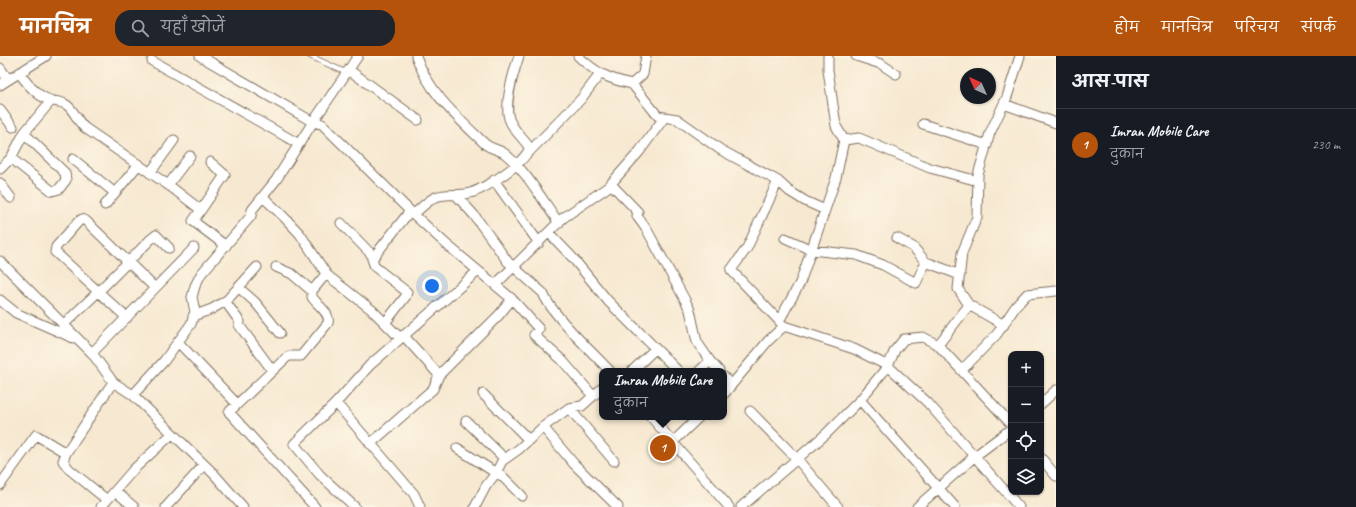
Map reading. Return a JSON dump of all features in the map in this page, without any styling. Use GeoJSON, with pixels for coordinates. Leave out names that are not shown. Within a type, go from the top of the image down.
{"type":"FeatureCollection","features":[{"type":"Feature","properties":{"kind":"street"},"geometry":{"type":"LineString","coordinates":[[0,85],[46,56]]}},
{"type":"Feature","properties":{"kind":"street"},"geometry":{"type":"LineString","coordinates":[[200,56],[313,122],[322,124],[412,212],[495,286],[512,299],[539,329],[534,335],[553,351],[593,396]]}},
{"type":"Feature","properties":{"kind":"street"},"geometry":{"type":"LineString","coordinates":[[133,395],[164,361],[191,324],[195,312],[192,297],[195,286],[201,274],[226,246],[250,216],[252,210],[263,198],[358,56]]}},
{"type":"Feature","properties":{"kind":"street"},"geometry":{"type":"LineString","coordinates":[[416,56],[423,76],[453,114],[485,144],[492,149],[502,152],[516,164],[558,223]]}},
{"type":"Feature","properties":{"kind":"street"},"geometry":{"type":"LineString","coordinates":[[518,56],[513,74],[508,115],[513,126],[529,146],[528,153]]}},
{"type":"Feature","properties":{"kind":"street"},"geometry":{"type":"LineString","coordinates":[[578,56],[600,74],[612,80],[632,84],[655,114],[664,118],[669,117],[677,119],[721,150],[778,181],[789,191],[826,210]]}},
{"type":"Feature","properties":{"kind":"street"},"geometry":{"type":"LineString","coordinates":[[632,84],[643,74],[646,56]]}},
{"type":"Feature","properties":{"kind":"street"},"geometry":{"type":"LineString","coordinates":[[727,391],[781,324],[800,283],[836,178],[844,140],[836,126],[828,70],[828,56]]}},
{"type":"Feature","properties":{"kind":"street"},"geometry":{"type":"LineString","coordinates":[[856,56],[881,64],[896,74]]}},
{"type":"Feature","properties":{"kind":"street"},"geometry":{"type":"LineString","coordinates":[[1004,325],[969,305],[958,289],[962,253],[977,217],[978,181],[987,145],[1004,104],[1020,56]]}},
{"type":"Feature","properties":{"kind":"street"},"geometry":{"type":"LineString","coordinates":[[152,61],[299,144]]}},
{"type":"Feature","properties":{"kind":"street"},"geometry":{"type":"LineString","coordinates":[[0,68],[8,79]]}},
{"type":"Feature","properties":{"kind":"street"},"geometry":{"type":"LineString","coordinates":[[348,71],[418,120]]}},
{"type":"Feature","properties":{"kind":"street"},"geometry":{"type":"LineString","coordinates":[[19,73],[34,91],[51,101],[66,104],[71,109],[79,123],[85,128],[168,185],[201,210]]}},
{"type":"Feature","properties":{"kind":"street"},"geometry":{"type":"LineString","coordinates":[[386,323],[406,296],[407,292],[375,267],[371,262],[373,256],[412,212],[435,197],[477,191],[516,164],[581,99],[600,74]]}},
{"type":"Feature","properties":{"kind":"street"},"geometry":{"type":"LineString","coordinates":[[0,169],[11,158],[24,133],[51,101]]}},
{"type":"Feature","properties":{"kind":"street"},"geometry":{"type":"LineString","coordinates":[[1004,104],[1056,122]]}},
{"type":"Feature","properties":{"kind":"street"},"geometry":{"type":"LineString","coordinates":[[0,110],[13,127]]}},
{"type":"Feature","properties":{"kind":"street"},"geometry":{"type":"LineString","coordinates":[[495,286],[516,267],[558,223],[610,184],[639,152],[664,118]]}},
{"type":"Feature","properties":{"kind":"street"},"geometry":{"type":"LineString","coordinates":[[923,124],[987,145]]}},
{"type":"Feature","properties":{"kind":"street"},"geometry":{"type":"LineString","coordinates":[[11,158],[52,191],[59,189],[66,180],[65,173],[24,133]]}},
{"type":"Feature","properties":{"kind":"street"},"geometry":{"type":"LineString","coordinates":[[844,140],[859,138],[930,168],[978,181]]}},
{"type":"Feature","properties":{"kind":"street"},"geometry":{"type":"LineString","coordinates":[[150,173],[174,140]]}},
{"type":"Feature","properties":{"kind":"street"},"geometry":{"type":"LineString","coordinates":[[168,185],[190,156]]}},
{"type":"Feature","properties":{"kind":"street"},"geometry":{"type":"LineString","coordinates":[[73,159],[115,193]]}},
{"type":"Feature","properties":{"kind":"street"},"geometry":{"type":"LineString","coordinates":[[210,162],[225,174],[193,221],[226,246]]}},
{"type":"Feature","properties":{"kind":"street"},"geometry":{"type":"LineString","coordinates":[[104,205],[138,164]]}},
{"type":"Feature","properties":{"kind":"street"},"geometry":{"type":"LineString","coordinates":[[494,180],[539,243]]}},
{"type":"Feature","properties":{"kind":"street"},"geometry":{"type":"LineString","coordinates":[[778,181],[747,248],[731,270],[781,324],[854,349],[888,366],[928,403],[1019,507]]}},
{"type":"Feature","properties":{"kind":"street"},"geometry":{"type":"LineString","coordinates":[[0,183],[11,198]]}},
{"type":"Feature","properties":{"kind":"street"},"geometry":{"type":"LineString","coordinates":[[610,184],[638,212],[637,216],[647,230],[690,310],[697,342],[716,368]]}},
{"type":"Feature","properties":{"kind":"street"},"geometry":{"type":"LineString","coordinates":[[456,195],[474,215],[508,262],[516,267],[543,293],[546,300],[562,319],[607,368]]}},
{"type":"Feature","properties":{"kind":"street"},"geometry":{"type":"LineString","coordinates":[[263,198],[300,234],[326,274],[372,310],[402,337],[439,375]]}},
{"type":"Feature","properties":{"kind":"street"},"geometry":{"type":"LineString","coordinates":[[127,318],[55,252],[56,247],[78,222],[82,219],[86,221],[155,288]]}},
{"type":"Feature","properties":{"kind":"street"},"geometry":{"type":"LineString","coordinates":[[341,223],[373,256]]}},
{"type":"Feature","properties":{"kind":"street"},"geometry":{"type":"LineString","coordinates":[[549,233],[572,257],[608,301],[675,368]]}},
{"type":"Feature","properties":{"kind":"street"},"geometry":{"type":"LineString","coordinates":[[63,325],[151,239],[156,236],[169,248]]}},
{"type":"Feature","properties":{"kind":"street"},"geometry":{"type":"LineString","coordinates":[[785,238],[812,250],[856,255],[882,265],[916,283],[926,262]]}},
{"type":"Feature","properties":{"kind":"street"},"geometry":{"type":"LineString","coordinates":[[897,238],[913,247],[926,262],[960,275]]}},
{"type":"Feature","properties":{"kind":"street"},"geometry":{"type":"LineString","coordinates":[[92,353],[194,248]]}},
{"type":"Feature","properties":{"kind":"street"},"geometry":{"type":"LineString","coordinates":[[0,261],[92,353],[113,382],[133,395],[204,465],[243,507]]}},
{"type":"Feature","properties":{"kind":"street"},"geometry":{"type":"LineString","coordinates":[[276,266],[292,274],[312,291]]}},
{"type":"Feature","properties":{"kind":"street"},"geometry":{"type":"LineString","coordinates":[[193,316],[212,309],[225,301],[257,267]]}},
{"type":"Feature","properties":{"kind":"street"},"geometry":{"type":"LineString","coordinates":[[355,507],[320,475],[294,444],[336,403],[370,365],[478,271]]}},
{"type":"Feature","properties":{"kind":"street"},"geometry":{"type":"LineString","coordinates":[[315,507],[229,412],[272,370],[290,356],[301,356],[328,323],[328,314],[312,297],[312,291],[326,274]]}},
{"type":"Feature","properties":{"kind":"street"},"geometry":{"type":"LineString","coordinates":[[238,287],[254,302],[280,333]]}},
{"type":"Feature","properties":{"kind":"street"},"geometry":{"type":"LineString","coordinates":[[962,370],[991,342],[1021,299],[1027,294],[1056,291]]}},
{"type":"Feature","properties":{"kind":"street"},"geometry":{"type":"LineString","coordinates":[[370,444],[433,389],[439,375],[499,315],[512,299]]}},
{"type":"Feature","properties":{"kind":"street"},"geometry":{"type":"LineString","coordinates":[[0,300],[16,313],[80,341]]}},
{"type":"Feature","properties":{"kind":"street"},"geometry":{"type":"LineString","coordinates":[[225,301],[272,370]]}},
{"type":"Feature","properties":{"kind":"street"},"geometry":{"type":"LineString","coordinates":[[938,345],[969,305]]}},
{"type":"Feature","properties":{"kind":"street"},"geometry":{"type":"LineString","coordinates":[[741,507],[826,434],[860,400],[888,366],[895,350],[904,339],[923,336],[938,345],[1010,423]]}},
{"type":"Feature","properties":{"kind":"street"},"geometry":{"type":"LineString","coordinates":[[178,342],[237,404]]}},
{"type":"Feature","properties":{"kind":"street"},"geometry":{"type":"LineString","coordinates":[[635,368],[655,349]]}},
{"type":"Feature","properties":{"kind":"street"},"geometry":{"type":"LineString","coordinates":[[702,368],[710,361]]}},
{"type":"Feature","properties":{"kind":"street"},"geometry":{"type":"LineString","coordinates":[[727,381],[731,386]]}},
{"type":"Feature","properties":{"kind":"street"},"geometry":{"type":"LineString","coordinates":[[113,382],[66,453],[63,461],[65,465],[104,504],[134,469],[172,434]]}},
{"type":"Feature","properties":{"kind":"street"},"geometry":{"type":"LineString","coordinates":[[1044,401],[1056,390]]}},
{"type":"Feature","properties":{"kind":"street"},"geometry":{"type":"LineString","coordinates":[[475,507],[486,486],[505,459],[543,427],[569,408],[582,406],[599,391]]}},
{"type":"Feature","properties":{"kind":"street"},"geometry":{"type":"LineString","coordinates":[[483,394],[529,440]]}},
{"type":"Feature","properties":{"kind":"street"},"geometry":{"type":"LineString","coordinates":[[860,400],[955,507]]}},
{"type":"Feature","properties":{"kind":"street"},"geometry":{"type":"LineString","coordinates":[[336,403],[414,494],[420,507]]}},
{"type":"Feature","properties":{"kind":"street"},"geometry":{"type":"LineString","coordinates":[[569,408],[614,461]]}},
{"type":"Feature","properties":{"kind":"street"},"geometry":{"type":"LineString","coordinates":[[750,411],[796,459],[838,507]]}},
{"type":"Feature","properties":{"kind":"street"},"geometry":{"type":"LineString","coordinates":[[654,420],[729,507]]}},
{"type":"Feature","properties":{"kind":"street"},"geometry":{"type":"LineString","coordinates":[[673,442],[697,420]]}},
{"type":"Feature","properties":{"kind":"street"},"geometry":{"type":"LineString","coordinates":[[466,421],[505,459]]}},
{"type":"Feature","properties":{"kind":"street"},"geometry":{"type":"LineString","coordinates":[[543,427],[574,464],[618,507]]}},
{"type":"Feature","properties":{"kind":"street"},"geometry":{"type":"LineString","coordinates":[[917,507],[975,456],[1008,431]]}},
{"type":"Feature","properties":{"kind":"street"},"geometry":{"type":"LineString","coordinates":[[0,485],[36,435],[66,453]]}},
{"type":"Feature","properties":{"kind":"street"},"geometry":{"type":"LineString","coordinates":[[457,448],[502,476],[522,496]]}},
{"type":"Feature","properties":{"kind":"street"},"geometry":{"type":"LineString","coordinates":[[1042,459],[1056,476]]}},
{"type":"Feature","properties":{"kind":"street"},"geometry":{"type":"LineString","coordinates":[[166,507],[204,465]]}},
{"type":"Feature","properties":{"kind":"street"},"geometry":{"type":"LineString","coordinates":[[116,491],[134,507]]}},
{"type":"Feature","properties":{"kind":"lane"},"geometry":{"type":"LineString","coordinates":[[310,56],[348,71]]}},
{"type":"Feature","properties":{"kind":"place","name":"Imran Mobile Care"},"geometry":{"type":"Point","coordinates":[663,448]}}]}
